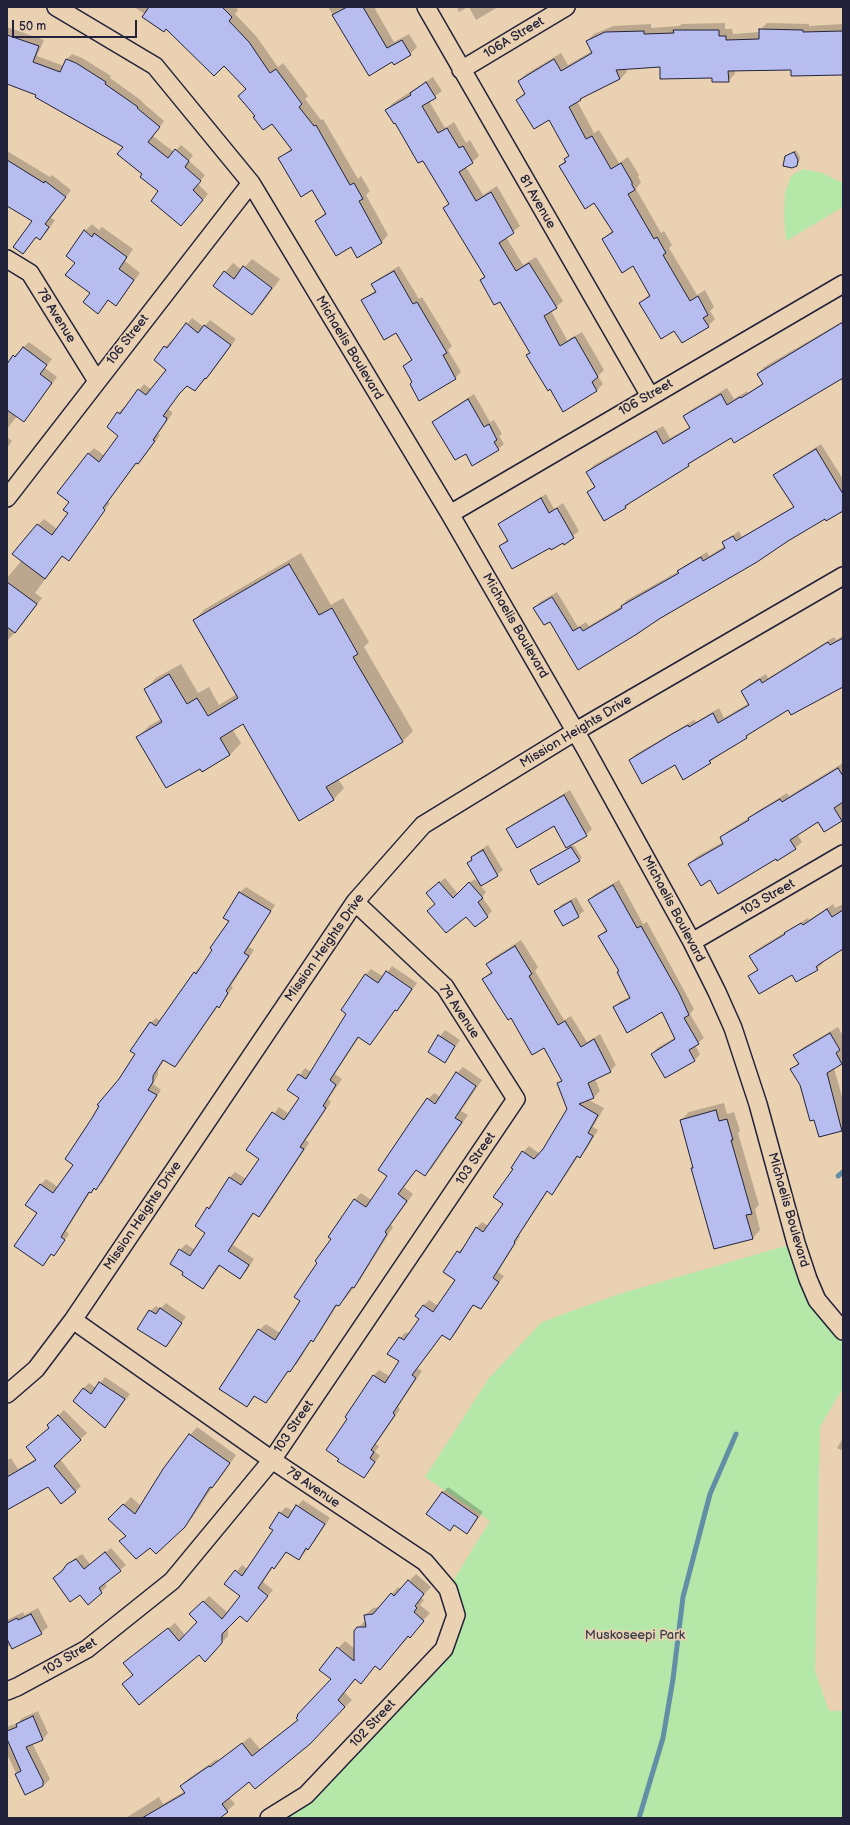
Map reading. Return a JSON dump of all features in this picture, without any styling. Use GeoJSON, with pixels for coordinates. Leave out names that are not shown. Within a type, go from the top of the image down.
{"type":"FeatureCollection","features":[{"type":"Feature","properties":{"kind":"street","name":"Michaelis Boulevard"},"geometry":{"type":"LineString","coordinates":[[56,7],[155,66],[251,183],[450,514],[576,731],[692,942],[717,992],[744,1060],[808,1280],[817,1300],[843,1331]]}},
{"type":"Feature","properties":{"kind":"street","name":"81 Avenue"},"geometry":{"type":"LineString","coordinates":[[426,7],[650,396]]}},
{"type":"Feature","properties":{"kind":"street","name":"106A Street"},"geometry":{"type":"LineString","coordinates":[[461,70],[566,7]]}},
{"type":"Feature","properties":{"kind":"street","name":"106 Street"},"geometry":{"type":"LineString","coordinates":[[7,498],[251,183]]}},
{"type":"Feature","properties":{"kind":"street","name":"78 Avenue"},"geometry":{"type":"LineString","coordinates":[[7,259],[30,273],[97,381]]}},
{"type":"Feature","properties":{"kind":"street","name":"106 Street"},"geometry":{"type":"LineString","coordinates":[[450,514],[843,284]]}},
{"type":"Feature","properties":{"kind":"street","name":"Mission Heights Drive"},"geometry":{"type":"LineString","coordinates":[[7,1394],[36,1369],[73,1320],[355,902],[423,825],[576,731],[843,576]]}},
{"type":"Feature","properties":{"kind":"street","name":"103 Street"},"geometry":{"type":"LineString","coordinates":[[692,942],[843,854]]}},
{"type":"Feature","properties":{"kind":"street","name":"79 Avenue"},"geometry":{"type":"LineString","coordinates":[[355,902],[445,987],[516,1099]]}},
{"type":"Feature","properties":{"kind":"street","name":"103 Street"},"geometry":{"type":"LineString","coordinates":[[7,1691],[17,1688],[87,1649],[172,1581],[272,1460],[516,1099]]}},
{"type":"Feature","properties":{"kind":"street","name":"78 Avenue"},"geometry":{"type":"LineString","coordinates":[[73,1320],[272,1460],[424,1562],[448,1589],[456,1615]]}},
{"type":"Feature","properties":{"kind":"street","name":"102 Street"},"geometry":{"type":"LineString","coordinates":[[269,1818],[306,1795],[444,1649],[456,1615]]}},
{"type":"Feature","properties":{"kind":"green space"},"geometry":{"type":"Polygon","coordinates":[[[803,169],[822,173],[843,183],[843,207],[786,241],[784,215],[785,193],[791,176],[803,169]]]}},
{"type":"Feature","properties":{"kind":"green space","name":"Muskoseepi Park"},"geometry":{"type":"Polygon","coordinates":[[[796,1243],[843,1331],[843,1388],[820,1427],[815,1671],[829,1711],[843,1711],[843,1818],[269,1818],[306,1795],[444,1649],[456,1615],[448,1589],[490,1521],[425,1477],[489,1378],[542,1322],[619,1294],[796,1243]]]}},
{"type":"Feature","properties":{"kind":"building"},"geometry":{"type":"Polygon","coordinates":[[[149,7],[222,7],[232,17],[229,21],[249,42],[270,73],[276,69],[302,104],[299,107],[314,126],[316,125],[350,185],[354,183],[363,199],[359,201],[382,243],[357,258],[351,247],[336,256],[315,221],[326,214],[312,190],[301,197],[278,158],[292,150],[272,124],[263,130],[253,117],[255,116],[238,96],[246,89],[224,66],[214,76],[166,29],[164,32],[142,17],[149,7]]]}},
{"type":"Feature","properties":{"kind":"building"},"geometry":{"type":"Polygon","coordinates":[[[347,7],[363,7],[387,48],[402,40],[411,55],[394,65],[392,62],[369,76],[332,15],[347,7]]]}},
{"type":"Feature","properties":{"kind":"building"},"geometry":{"type":"Polygon","coordinates":[[[759,29],[803,30],[803,32],[843,31],[843,75],[791,76],[791,70],[728,71],[729,82],[712,82],[712,78],[660,79],[660,67],[616,70],[620,79],[580,99],[581,100],[569,107],[586,139],[592,136],[611,169],[621,163],[635,190],[628,194],[629,196],[654,239],[657,237],[666,253],[663,255],[690,301],[698,296],[708,315],[703,318],[709,327],[682,343],[674,331],[661,339],[639,303],[650,296],[633,266],[622,273],[602,239],[613,232],[594,203],[585,209],[559,166],[566,162],[564,159],[569,156],[549,120],[534,129],[516,100],[525,94],[518,81],[554,59],[561,71],[592,53],[586,41],[605,32],[644,31],[644,34],[674,33],[673,30],[719,30],[719,36],[726,36],[726,40],[759,39],[759,29]]]}},
{"type":"Feature","properties":{"kind":"building"},"geometry":{"type":"Polygon","coordinates":[[[7,35],[39,46],[33,62],[60,72],[66,59],[76,63],[106,82],[105,84],[138,107],[137,108],[160,127],[148,142],[168,158],[175,149],[189,161],[185,167],[201,181],[193,190],[203,200],[181,226],[151,201],[158,191],[140,177],[142,174],[117,154],[123,147],[35,97],[36,95],[7,84],[7,35]]]}},
{"type":"Feature","properties":{"kind":"building"},"geometry":{"type":"Polygon","coordinates":[[[426,82],[436,98],[422,106],[438,133],[447,128],[459,148],[463,146],[473,163],[459,172],[476,201],[491,192],[514,233],[499,243],[516,271],[529,263],[557,308],[544,316],[560,346],[575,337],[598,377],[592,382],[597,391],[563,412],[550,389],[548,391],[526,355],[530,353],[500,302],[494,305],[480,280],[485,277],[443,208],[449,204],[423,161],[418,163],[395,123],[394,124],[385,110],[411,95],[410,93],[426,82]]]}},
{"type":"Feature","properties":{"kind":"building"},"geometry":{"type":"Polygon","coordinates":[[[794,152],[798,160],[797,166],[792,168],[783,166],[785,156],[794,152]]]}},
{"type":"Feature","properties":{"kind":"building"},"geometry":{"type":"Polygon","coordinates":[[[7,160],[44,183],[45,181],[66,197],[45,224],[49,227],[40,240],[36,237],[23,254],[13,247],[32,221],[7,206],[7,160]]]}},
{"type":"Feature","properties":{"kind":"building"},"geometry":{"type":"Polygon","coordinates":[[[84,230],[92,237],[94,233],[127,257],[119,269],[134,280],[116,306],[108,300],[98,314],[83,302],[90,293],[65,275],[75,263],[66,256],[84,230]]]}},
{"type":"Feature","properties":{"kind":"building"},"geometry":{"type":"Polygon","coordinates":[[[243,266],[272,288],[252,315],[213,286],[224,271],[234,279],[243,266]]]}},
{"type":"Feature","properties":{"kind":"building"},"geometry":{"type":"Polygon","coordinates":[[[394,271],[413,304],[417,302],[447,353],[443,355],[456,379],[419,401],[410,384],[412,382],[403,366],[412,360],[396,333],[384,340],[361,300],[376,292],[371,284],[394,271]]]}},
{"type":"Feature","properties":{"kind":"building"},"geometry":{"type":"Polygon","coordinates":[[[843,322],[843,378],[734,443],[731,438],[688,464],[689,466],[604,521],[587,492],[595,487],[586,472],[656,431],[663,444],[690,428],[683,416],[721,394],[727,405],[740,397],[741,398],[763,384],[757,374],[843,322]]]}},
{"type":"Feature","properties":{"kind":"building"},"geometry":{"type":"Polygon","coordinates":[[[186,323],[198,333],[204,325],[231,345],[206,379],[205,378],[195,391],[187,386],[180,393],[163,416],[167,418],[153,440],[155,441],[138,464],[136,463],[103,508],[105,510],[69,561],[62,556],[45,579],[12,554],[37,524],[52,535],[68,513],[63,510],[69,502],[57,493],[88,453],[99,462],[118,436],[107,427],[117,412],[120,414],[138,389],[146,395],[166,370],[154,360],[164,346],[167,348],[186,323]]]}},
{"type":"Feature","properties":{"kind":"building"},"geometry":{"type":"Polygon","coordinates":[[[23,347],[47,365],[40,374],[52,383],[24,422],[7,410],[7,364],[13,355],[15,357],[23,347]]]}},
{"type":"Feature","properties":{"kind":"building"},"geometry":{"type":"Polygon","coordinates":[[[468,399],[484,427],[489,424],[497,440],[494,442],[499,450],[472,466],[466,454],[455,460],[432,422],[468,399]]]}},
{"type":"Feature","properties":{"kind":"building"},"geometry":{"type":"Polygon","coordinates":[[[816,449],[843,494],[843,511],[826,521],[825,519],[788,541],[757,562],[659,619],[578,670],[550,622],[544,625],[533,608],[552,597],[573,631],[580,627],[583,631],[622,608],[621,606],[679,573],[677,571],[701,557],[703,561],[725,548],[722,542],[733,536],[736,541],[794,507],[773,475],[816,449]]]}},
{"type":"Feature","properties":{"kind":"building"},"geometry":{"type":"Polygon","coordinates":[[[541,498],[549,513],[557,508],[574,538],[564,545],[563,543],[551,550],[550,548],[512,569],[499,546],[508,541],[498,524],[541,498]]]}},
{"type":"Feature","properties":{"kind":"building"},"geometry":{"type":"Polygon","coordinates":[[[289,564],[319,615],[332,608],[358,654],[353,657],[403,742],[326,787],[334,800],[299,821],[243,724],[220,738],[230,755],[202,772],[200,769],[166,788],[136,737],[162,722],[144,689],[169,674],[187,704],[197,698],[208,716],[238,698],[193,620],[289,564]]]}},
{"type":"Feature","properties":{"kind":"building"},"geometry":{"type":"Polygon","coordinates":[[[7,582],[37,604],[15,633],[7,627],[7,582]]]}},
{"type":"Feature","properties":{"kind":"building"},"geometry":{"type":"Polygon","coordinates":[[[843,638],[843,687],[791,715],[788,710],[746,736],[747,738],[709,761],[711,763],[683,780],[675,765],[642,784],[629,760],[688,725],[689,727],[713,713],[718,723],[749,705],[741,691],[760,679],[762,683],[828,642],[830,645],[843,638]]]}},
{"type":"Feature","properties":{"kind":"building"},"geometry":{"type":"Polygon","coordinates":[[[838,768],[843,776],[843,802],[834,808],[842,821],[824,832],[818,822],[790,840],[796,849],[777,861],[776,859],[718,894],[710,880],[701,886],[688,864],[723,844],[720,837],[749,820],[748,818],[780,799],[782,802],[838,768]]]}},
{"type":"Feature","properties":{"kind":"building"},"geometry":{"type":"Polygon","coordinates":[[[564,795],[587,836],[566,848],[554,826],[517,848],[506,829],[564,795]]]}},
{"type":"Feature","properties":{"kind":"building"},"geometry":{"type":"Polygon","coordinates":[[[571,847],[580,861],[538,885],[530,870],[571,847]]]}},
{"type":"Feature","properties":{"kind":"building"},"geometry":{"type":"Polygon","coordinates":[[[483,850],[498,876],[481,886],[467,863],[472,860],[471,857],[483,850]]]}},
{"type":"Feature","properties":{"kind":"building"},"geometry":{"type":"Polygon","coordinates":[[[439,882],[453,898],[469,882],[483,898],[478,902],[488,917],[475,927],[466,917],[446,933],[427,911],[435,904],[426,893],[439,882]]]}},
{"type":"Feature","properties":{"kind":"building"},"geometry":{"type":"Polygon","coordinates":[[[613,885],[637,928],[641,926],[679,993],[689,1015],[684,1018],[699,1044],[689,1050],[695,1061],[665,1078],[651,1054],[675,1039],[662,1012],[627,1033],[613,1007],[630,998],[617,972],[619,971],[598,936],[607,931],[588,900],[613,885]]]}},
{"type":"Feature","properties":{"kind":"building"},"geometry":{"type":"Polygon","coordinates":[[[239,892],[271,911],[244,953],[249,956],[226,991],[228,993],[219,1008],[217,1006],[175,1067],[163,1060],[153,1076],[153,1082],[148,1090],[157,1095],[96,1190],[94,1188],[91,1193],[89,1192],[61,1237],[65,1240],[54,1256],[51,1254],[43,1266],[14,1246],[37,1213],[25,1205],[40,1184],[53,1193],[73,1165],[65,1159],[92,1118],[99,1106],[97,1105],[119,1079],[135,1054],[130,1051],[150,1022],[156,1026],[194,972],[196,974],[212,950],[210,948],[229,921],[223,918],[239,892]]]}},
{"type":"Feature","properties":{"kind":"building"},"geometry":{"type":"Polygon","coordinates":[[[571,901],[579,917],[563,926],[554,911],[571,901]]]}},
{"type":"Feature","properties":{"kind":"building"},"geometry":{"type":"Polygon","coordinates":[[[827,909],[832,917],[843,910],[843,949],[818,965],[816,967],[818,970],[796,982],[792,975],[759,994],[748,976],[758,970],[749,956],[785,934],[784,933],[801,923],[803,925],[827,909]]]}},
{"type":"Feature","properties":{"kind":"building"},"geometry":{"type":"Polygon","coordinates":[[[515,946],[532,974],[529,976],[558,1025],[565,1021],[581,1047],[594,1039],[611,1072],[588,1083],[594,1098],[579,1104],[598,1115],[588,1133],[593,1136],[580,1158],[577,1156],[552,1195],[547,1191],[493,1278],[499,1282],[481,1309],[473,1305],[450,1340],[442,1335],[412,1375],[416,1378],[393,1413],[395,1415],[371,1450],[374,1452],[370,1458],[375,1462],[364,1478],[337,1461],[339,1459],[326,1450],[347,1419],[345,1417],[373,1375],[385,1383],[399,1361],[387,1354],[399,1337],[404,1340],[419,1319],[415,1316],[423,1305],[433,1312],[455,1280],[443,1272],[457,1251],[460,1253],[476,1227],[483,1232],[503,1204],[493,1197],[513,1169],[511,1168],[522,1151],[534,1159],[543,1149],[567,1109],[557,1083],[562,1081],[544,1048],[532,1055],[511,1018],[508,1020],[482,979],[492,973],[486,964],[515,946]]]}},
{"type":"Feature","properties":{"kind":"building"},"geometry":{"type":"Polygon","coordinates":[[[386,971],[412,989],[370,1045],[358,1037],[330,1080],[336,1085],[323,1106],[326,1108],[300,1147],[304,1149],[259,1217],[253,1213],[228,1251],[249,1265],[240,1279],[219,1265],[203,1289],[182,1275],[183,1272],[170,1264],[179,1249],[190,1256],[205,1233],[195,1226],[207,1207],[209,1209],[229,1177],[241,1185],[259,1159],[246,1150],[272,1112],[284,1120],[299,1098],[287,1090],[298,1074],[306,1079],[346,1014],[341,1010],[365,974],[378,983],[386,971]]]}},
{"type":"Feature","properties":{"kind":"building"},"geometry":{"type":"Polygon","coordinates":[[[830,1033],[840,1050],[836,1053],[842,1064],[827,1073],[842,1131],[819,1137],[814,1120],[810,1121],[800,1085],[790,1069],[799,1064],[793,1055],[830,1033]]]}},
{"type":"Feature","properties":{"kind":"building"},"geometry":{"type":"Polygon","coordinates":[[[438,1035],[455,1046],[445,1063],[428,1052],[438,1035]]]}},
{"type":"Feature","properties":{"kind":"building"},"geometry":{"type":"Polygon","coordinates":[[[456,1072],[476,1086],[455,1118],[462,1122],[425,1176],[416,1170],[398,1194],[407,1201],[385,1232],[387,1234],[354,1288],[352,1287],[339,1306],[336,1305],[313,1342],[311,1340],[290,1372],[288,1371],[266,1403],[254,1396],[247,1407],[219,1389],[258,1329],[275,1340],[300,1301],[294,1297],[317,1263],[315,1261],[331,1239],[328,1237],[354,1199],[366,1207],[387,1176],[378,1170],[427,1098],[435,1104],[456,1072]]]}},
{"type":"Feature","properties":{"kind":"building"},"geometry":{"type":"Polygon","coordinates":[[[716,1110],[719,1121],[727,1119],[733,1140],[731,1140],[752,1214],[746,1215],[753,1239],[714,1249],[691,1168],[693,1168],[680,1120],[716,1110]]]}},
{"type":"Feature","properties":{"kind":"building"},"geometry":{"type":"Polygon","coordinates":[[[160,1308],[182,1323],[166,1347],[137,1329],[149,1310],[156,1314],[160,1308]]]}},
{"type":"Feature","properties":{"kind":"building"},"geometry":{"type":"Polygon","coordinates":[[[99,1382],[125,1399],[105,1428],[73,1401],[83,1388],[91,1394],[99,1382]]]}},
{"type":"Feature","properties":{"kind":"building"},"geometry":{"type":"Polygon","coordinates":[[[58,1415],[81,1440],[54,1466],[76,1492],[61,1504],[48,1487],[7,1510],[7,1477],[36,1460],[26,1447],[49,1428],[47,1425],[58,1415]]]}},
{"type":"Feature","properties":{"kind":"building"},"geometry":{"type":"Polygon","coordinates":[[[189,1434],[230,1463],[212,1488],[210,1487],[185,1527],[156,1554],[150,1548],[136,1559],[119,1541],[126,1536],[108,1519],[123,1504],[135,1514],[163,1469],[189,1434]]]}},
{"type":"Feature","properties":{"kind":"building"},"geometry":{"type":"Polygon","coordinates":[[[442,1492],[478,1517],[467,1534],[454,1525],[450,1531],[426,1514],[442,1492]]]}},
{"type":"Feature","properties":{"kind":"building"},"geometry":{"type":"Polygon","coordinates":[[[296,1505],[325,1524],[308,1550],[306,1548],[299,1560],[286,1552],[274,1569],[272,1567],[258,1588],[268,1596],[247,1622],[240,1616],[222,1634],[222,1643],[205,1662],[199,1655],[139,1705],[122,1684],[133,1675],[123,1663],[168,1628],[179,1641],[197,1622],[189,1614],[203,1601],[222,1619],[240,1596],[224,1584],[235,1570],[242,1576],[273,1530],[269,1528],[279,1512],[288,1518],[296,1505]]]}},
{"type":"Feature","properties":{"kind":"building"},"geometry":{"type":"Polygon","coordinates":[[[105,1552],[121,1571],[99,1588],[102,1593],[88,1605],[80,1595],[70,1602],[53,1578],[62,1571],[67,1564],[76,1559],[84,1569],[105,1552]]]}},
{"type":"Feature","properties":{"kind":"building"},"geometry":{"type":"Polygon","coordinates":[[[408,1580],[424,1594],[415,1606],[417,1608],[414,1612],[424,1621],[410,1638],[408,1636],[380,1670],[375,1666],[361,1684],[355,1679],[338,1700],[345,1707],[310,1744],[255,1789],[249,1782],[222,1804],[228,1812],[220,1818],[142,1818],[185,1793],[180,1786],[209,1766],[210,1767],[242,1743],[252,1756],[298,1720],[296,1718],[298,1716],[297,1715],[331,1679],[319,1670],[337,1647],[354,1661],[354,1631],[357,1627],[366,1627],[364,1615],[373,1614],[391,1593],[394,1596],[408,1580]]]}},
{"type":"Feature","properties":{"kind":"building"},"geometry":{"type":"Polygon","coordinates":[[[31,1614],[42,1634],[12,1649],[7,1639],[7,1623],[31,1614]]]}},
{"type":"Feature","properties":{"kind":"building"},"geometry":{"type":"Polygon","coordinates":[[[33,1716],[43,1740],[26,1747],[43,1781],[43,1786],[25,1795],[15,1774],[21,1771],[7,1739],[7,1731],[17,1727],[16,1724],[33,1716]]]}},
{"type":"Feature","properties":{"kind":"waterway"},"geometry":{"type":"LineString","coordinates":[[838,1176],[843,1172]]}},
{"type":"Feature","properties":{"kind":"waterway"},"geometry":{"type":"LineString","coordinates":[[639,1818],[663,1738],[673,1679],[683,1597],[710,1494],[736,1434]]}}]}
